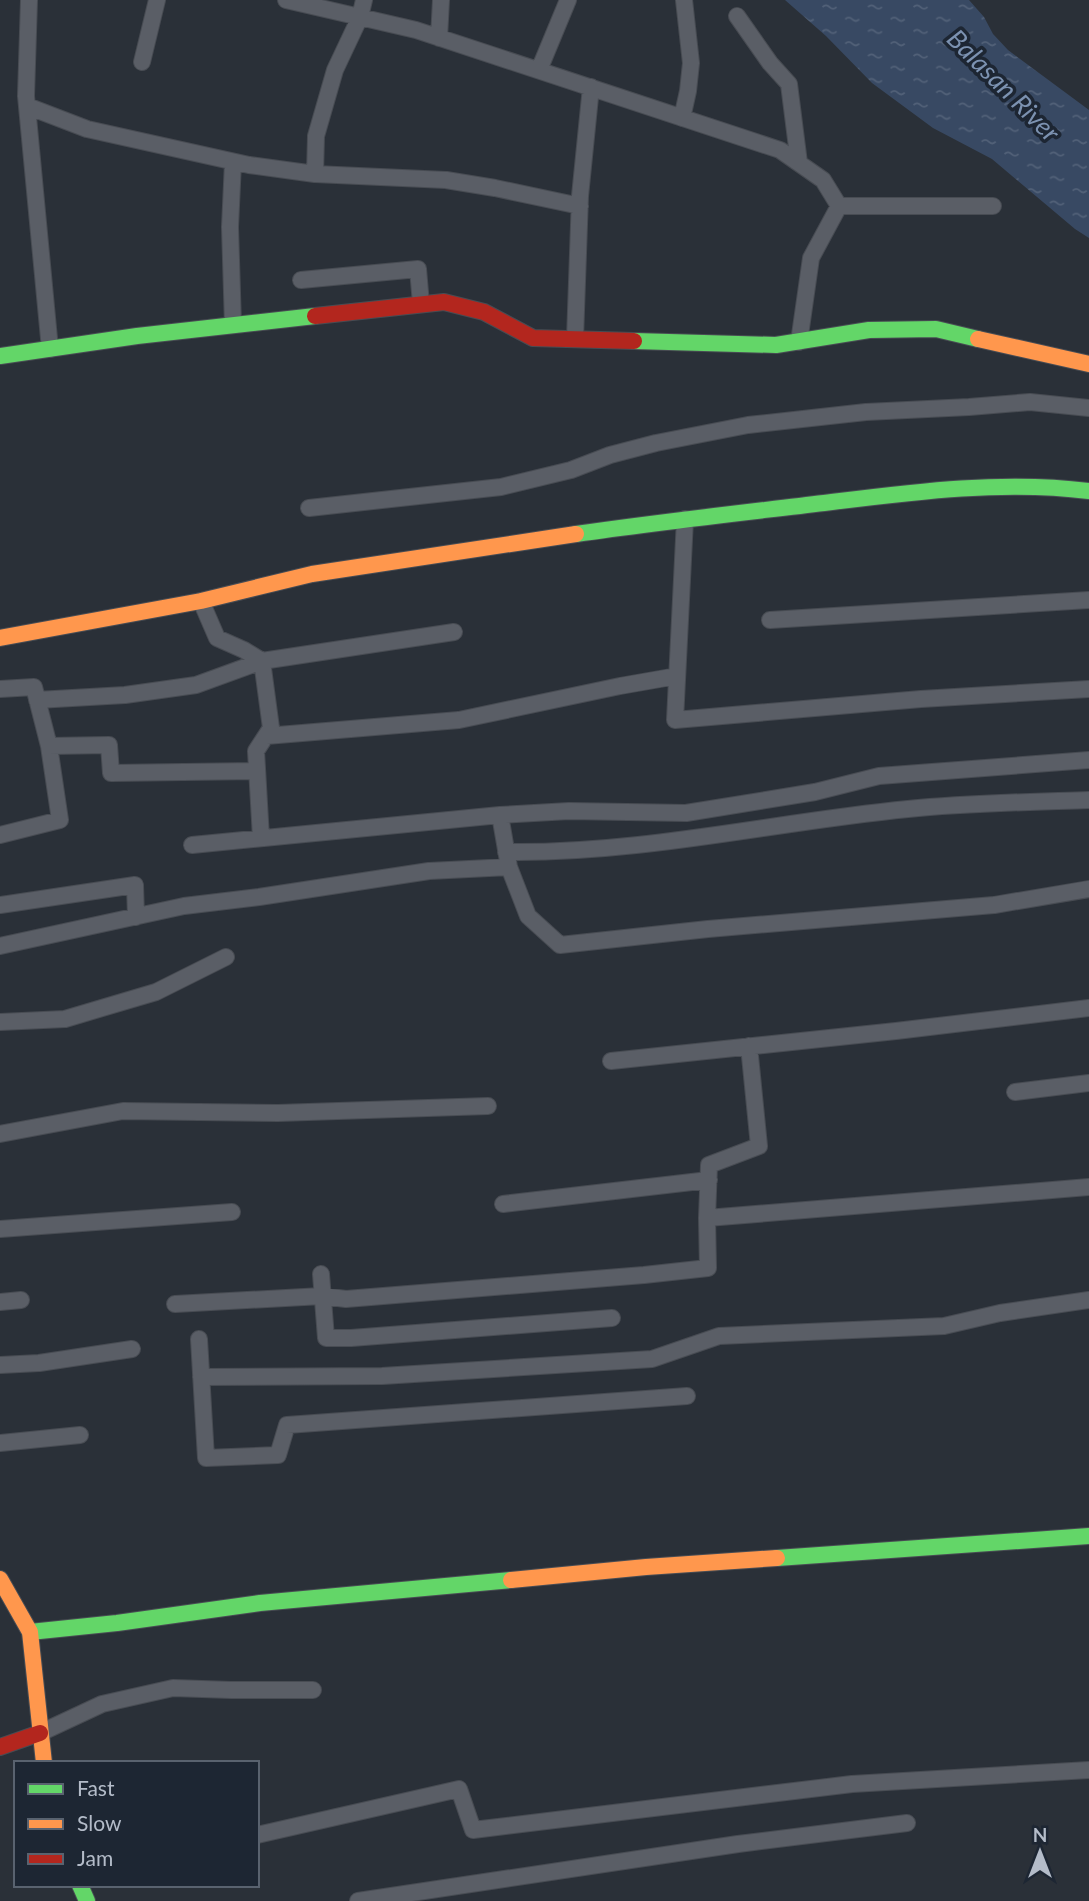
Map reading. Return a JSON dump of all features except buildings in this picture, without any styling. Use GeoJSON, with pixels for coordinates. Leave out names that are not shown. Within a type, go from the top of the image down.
{"type":"FeatureCollection","features":[{"type":"Feature","properties":{"kind":"street"},"geometry":{"type":"LineString","coordinates":[[29,0],[27,106],[50,349]]}},
{"type":"Feature","properties":{"kind":"street"},"geometry":{"type":"LineString","coordinates":[[142,62],[157,0]]}},
{"type":"Feature","properties":{"kind":"street"},"geometry":{"type":"LineString","coordinates":[[286,0],[416,30],[780,150],[823,180],[839,206]]}},
{"type":"Feature","properties":{"kind":"street"},"geometry":{"type":"LineString","coordinates":[[315,174],[316,136],[335,70],[360,17],[364,0]]}},
{"type":"Feature","properties":{"kind":"street"},"geometry":{"type":"LineString","coordinates":[[439,38],[441,0]]}},
{"type":"Feature","properties":{"kind":"street"},"geometry":{"type":"LineString","coordinates":[[539,71],[568,0]]}},
{"type":"Feature","properties":{"kind":"street"},"geometry":{"type":"LineString","coordinates":[[682,118],[691,63],[684,0]]}},
{"type":"Feature","properties":{"kind":"street"},"geometry":{"type":"LineString","coordinates":[[737,16],[770,63],[789,83],[799,163]]}},
{"type":"Feature","properties":{"kind":"street"},"geometry":{"type":"LineString","coordinates":[[575,339],[580,206],[591,87]]}},
{"type":"Feature","properties":{"kind":"street"},"geometry":{"type":"LineString","coordinates":[[27,106],[87,129],[233,162],[315,174],[446,180],[580,206]]}},
{"type":"Feature","properties":{"kind":"street"},"geometry":{"type":"LineString","coordinates":[[233,162],[230,227],[233,325]]}},
{"type":"Feature","properties":{"kind":"street"},"geometry":{"type":"LineString","coordinates":[[839,206],[993,206]]}},
{"type":"Feature","properties":{"kind":"street"},"geometry":{"type":"LineString","coordinates":[[799,342],[811,258],[839,206]]}},
{"type":"Feature","properties":{"kind":"street"},"geometry":{"type":"LineString","coordinates":[[301,280],[418,270],[421,304]]}},
{"type":"Feature","properties":{"kind":"street"},"geometry":{"type":"LineString","coordinates":[[0,356],[137,336],[444,302],[484,312],[533,338],[776,345],[869,330],[936,329],[1089,363]]}},
{"type":"Feature","properties":{"kind":"street"},"geometry":{"type":"LineString","coordinates":[[309,508],[502,487],[571,470],[610,455],[656,443],[748,425],[866,412],[1030,402],[1089,408]]}},
{"type":"Feature","properties":{"kind":"street"},"geometry":{"type":"LineString","coordinates":[[0,638],[201,601],[312,574],[685,519],[947,488],[1058,487],[1089,491]]}},
{"type":"Feature","properties":{"kind":"street"},"geometry":{"type":"LineString","coordinates":[[685,519],[675,720],[1089,688]]}},
{"type":"Feature","properties":{"kind":"street"},"geometry":{"type":"LineString","coordinates":[[770,620],[1089,600]]}},
{"type":"Feature","properties":{"kind":"street"},"geometry":{"type":"LineString","coordinates":[[201,601],[217,638],[244,650],[262,662],[271,728],[256,751],[261,838]]}},
{"type":"Feature","properties":{"kind":"street"},"geometry":{"type":"LineString","coordinates":[[37,700],[125,695],[196,685],[262,662],[454,632]]}},
{"type":"Feature","properties":{"kind":"street"},"geometry":{"type":"LineString","coordinates":[[265,736],[459,720],[677,676]]}},
{"type":"Feature","properties":{"kind":"street"},"geometry":{"type":"LineString","coordinates":[[0,689],[34,687],[49,746],[60,820],[0,835]]}},
{"type":"Feature","properties":{"kind":"street"},"geometry":{"type":"LineString","coordinates":[[49,746],[109,745],[111,773],[257,771]]}},
{"type":"Feature","properties":{"kind":"street"},"geometry":{"type":"LineString","coordinates":[[192,845],[500,815],[569,811],[686,813],[815,792],[879,776],[1089,760]]}},
{"type":"Feature","properties":{"kind":"street"},"geometry":{"type":"LineString","coordinates":[[0,946],[184,906],[259,897],[539,852],[662,843],[908,809],[1089,800]]}},
{"type":"Feature","properties":{"kind":"street"},"geometry":{"type":"LineString","coordinates":[[500,815],[508,859],[528,916],[560,945],[708,929],[995,905],[1089,889]]}},
{"type":"Feature","properties":{"kind":"street"},"geometry":{"type":"LineString","coordinates":[[0,905],[135,885],[136,917]]}},
{"type":"Feature","properties":{"kind":"street"},"geometry":{"type":"LineString","coordinates":[[0,1022],[65,1019],[156,992],[226,957]]}},
{"type":"Feature","properties":{"kind":"street"},"geometry":{"type":"LineString","coordinates":[[611,1060],[1089,1008]]}},
{"type":"Feature","properties":{"kind":"street"},"geometry":{"type":"LineString","coordinates":[[175,1304],[322,1296],[346,1299],[708,1268],[709,1165],[759,1146],[750,1046]]}},
{"type":"Feature","properties":{"kind":"street"},"geometry":{"type":"LineString","coordinates":[[1015,1092],[1089,1083]]}},
{"type":"Feature","properties":{"kind":"street"},"geometry":{"type":"LineString","coordinates":[[0,1134],[123,1111],[278,1113],[488,1106]]}},
{"type":"Feature","properties":{"kind":"street"},"geometry":{"type":"LineString","coordinates":[[503,1204],[709,1180]]}},
{"type":"Feature","properties":{"kind":"street"},"geometry":{"type":"LineString","coordinates":[[707,1218],[1089,1187]]}},
{"type":"Feature","properties":{"kind":"street"},"geometry":{"type":"LineString","coordinates":[[0,1229],[232,1212]]}},
{"type":"Feature","properties":{"kind":"street"},"geometry":{"type":"LineString","coordinates":[[321,1274],[326,1338],[612,1318]]}},
{"type":"Feature","properties":{"kind":"street"},"geometry":{"type":"LineString","coordinates":[[0,1302],[21,1300]]}},
{"type":"Feature","properties":{"kind":"street"},"geometry":{"type":"LineString","coordinates":[[201,1377],[383,1376],[652,1359],[719,1336],[944,1326],[1000,1313],[1089,1300]]}},
{"type":"Feature","properties":{"kind":"street"},"geometry":{"type":"LineString","coordinates":[[199,1339],[206,1458],[278,1455],[286,1424],[687,1396]]}},
{"type":"Feature","properties":{"kind":"street"},"geometry":{"type":"LineString","coordinates":[[0,1365],[39,1363],[132,1349]]}},
{"type":"Feature","properties":{"kind":"street"},"geometry":{"type":"LineString","coordinates":[[0,1443],[80,1435]]}},
{"type":"Feature","properties":{"kind":"street"},"geometry":{"type":"LineString","coordinates":[[30,1632],[260,1603],[632,1568],[1089,1536]]}},
{"type":"Feature","properties":{"kind":"street"},"geometry":{"type":"LineString","coordinates":[[1,1582],[30,1632],[44,1761]]}},
{"type":"Feature","properties":{"kind":"street"},"geometry":{"type":"LineString","coordinates":[[0,1747],[40,1733],[102,1704],[173,1688],[313,1690]]}},
{"type":"Feature","properties":{"kind":"street"},"geometry":{"type":"LineString","coordinates":[[259,1835],[459,1789],[473,1830],[852,1784],[1089,1770]]}},
{"type":"Feature","properties":{"kind":"street"},"geometry":{"type":"LineString","coordinates":[[358,1901],[738,1844],[907,1823]]}},
{"type":"Feature","properties":{"kind":"water","name":"Balasan River"},"geometry":{"type":"Polygon","coordinates":[[[785,0],[969,0],[1008,50],[1089,110],[1089,238],[992,159],[933,128],[872,83],[826,36],[785,0]]]}},
{"type":"Feature","properties":{"kind":"traffic: fast"},"geometry":{"type":"LineString","coordinates":[[0,356],[137,336],[315,316]]}},
{"type":"Feature","properties":{"kind":"traffic: fast"},"geometry":{"type":"LineString","coordinates":[[634,341],[776,345],[869,330],[936,329],[978,339]]}},
{"type":"Feature","properties":{"kind":"traffic: fast"},"geometry":{"type":"LineString","coordinates":[[576,534],[923,491],[990,487],[1089,491]]}},
{"type":"Feature","properties":{"kind":"traffic: fast"},"geometry":{"type":"LineString","coordinates":[[777,1558],[1089,1536]]}},
{"type":"Feature","properties":{"kind":"traffic: fast"},"geometry":{"type":"LineString","coordinates":[[30,1632],[260,1603],[511,1580]]}},
{"type":"Feature","properties":{"kind":"traffic: fast"},"geometry":{"type":"LineString","coordinates":[[81,1887],[87,1901]]}},
{"type":"Feature","properties":{"kind":"traffic: slow"},"geometry":{"type":"LineString","coordinates":[[978,339],[1089,364]]}},
{"type":"Feature","properties":{"kind":"traffic: slow"},"geometry":{"type":"LineString","coordinates":[[0,638],[201,601],[312,574],[576,534]]}},
{"type":"Feature","properties":{"kind":"traffic: slow"},"geometry":{"type":"LineString","coordinates":[[511,1580],[777,1558]]}},
{"type":"Feature","properties":{"kind":"traffic: slow"},"geometry":{"type":"LineString","coordinates":[[0,1579],[30,1632],[44,1761]]}},
{"type":"Feature","properties":{"kind":"traffic: jam"},"geometry":{"type":"LineString","coordinates":[[315,316],[444,302],[484,312],[533,338],[634,341]]}},
{"type":"Feature","properties":{"kind":"traffic: jam"},"geometry":{"type":"LineString","coordinates":[[0,1747],[40,1733]]}}]}
